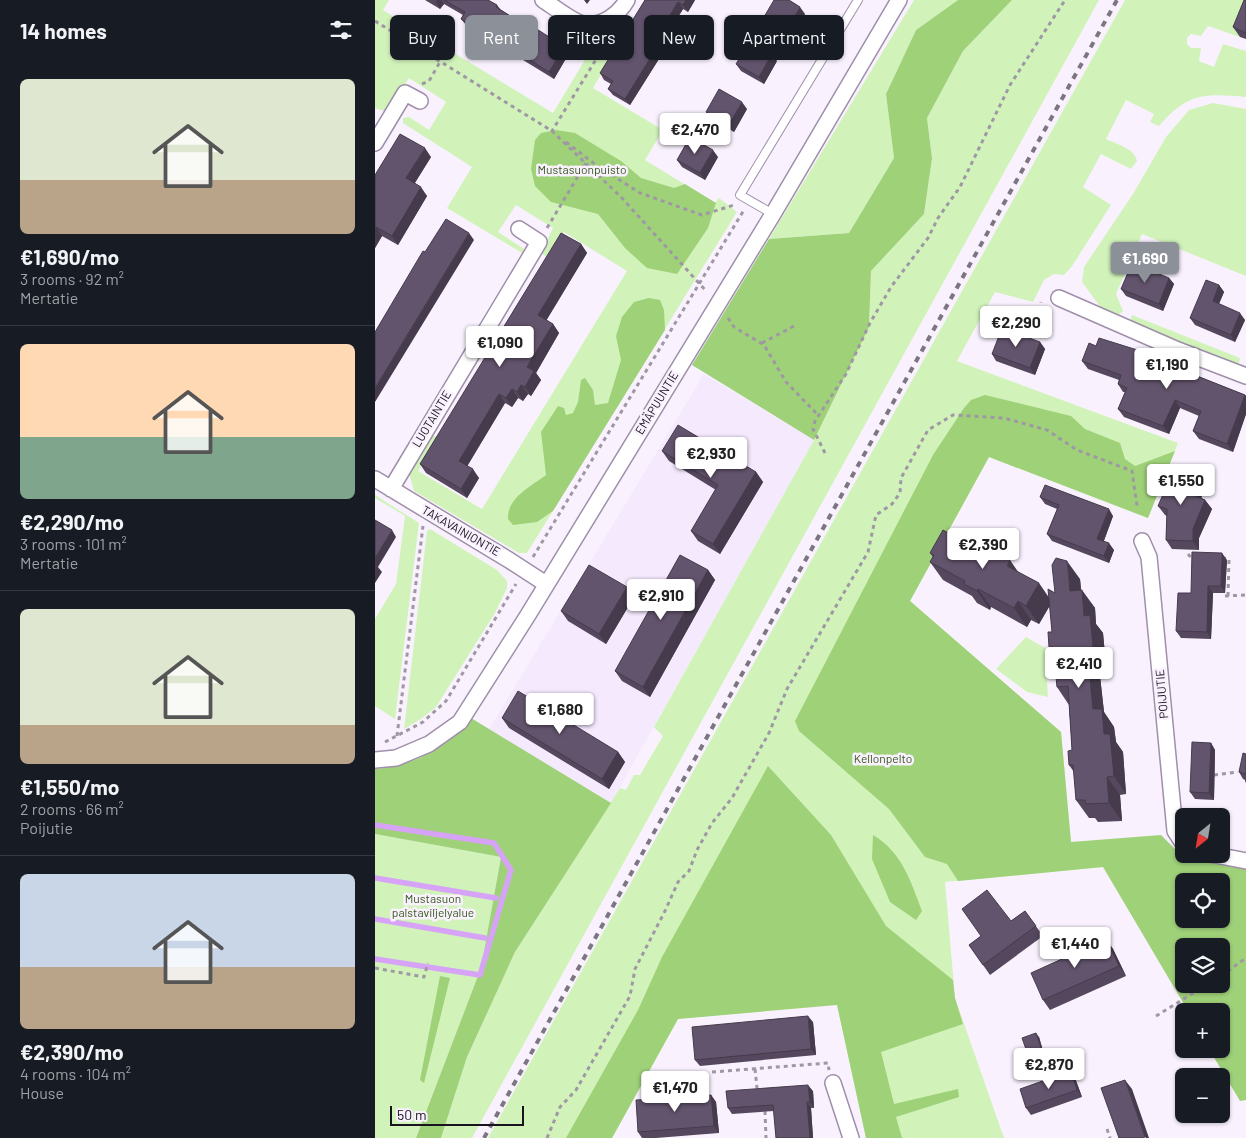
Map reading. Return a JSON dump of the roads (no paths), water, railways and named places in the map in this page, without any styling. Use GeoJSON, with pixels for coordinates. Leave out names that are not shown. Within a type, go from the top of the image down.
{"type":"FeatureCollection","features":[{"type":"Feature","properties":{"kind":"street"},"geometry":{"type":"LineString","coordinates":[[543,0],[583,24],[603,23],[622,8],[627,0]]}},
{"type":"Feature","properties":{"kind":"street","name":"EMÄPUUNTIE"},"geometry":{"type":"LineString","coordinates":[[375,760],[396,758],[429,744],[460,722],[773,214],[899,0]]}},
{"type":"Feature","properties":{"kind":"street"},"geometry":{"type":"LineString","coordinates":[[375,144],[405,93],[420,101]]}},
{"type":"Feature","properties":{"kind":"street","name":"LUOTAINTIE"},"geometry":{"type":"LineString","coordinates":[[391,489],[539,242],[519,229]]}},
{"type":"Feature","properties":{"kind":"street"},"geometry":{"type":"LineString","coordinates":[[1059,298],[1178,350],[1246,376]]}},
{"type":"Feature","properties":{"kind":"street","name":"TAKAVAINIONTIE"},"geometry":{"type":"LineString","coordinates":[[375,479],[525,569],[546,584]]}},
{"type":"Feature","properties":{"kind":"street","name":"POIJUTIE"},"geometry":{"type":"LineString","coordinates":[[1142,541],[1149,557],[1175,831]]}},
{"type":"Feature","properties":{"kind":"street"},"geometry":{"type":"LineString","coordinates":[[1230,858],[1246,861]]}},
{"type":"Feature","properties":{"kind":"street"},"geometry":{"type":"LineString","coordinates":[[833,1083],[851,1138]]}},
{"type":"Feature","properties":{"kind":"lane"},"geometry":{"type":"LineString","coordinates":[[773,214],[741,195],[858,0]]}},
{"type":"Feature","properties":{"kind":"waterway"},"geometry":{"type":"LineString","coordinates":[[375,825],[494,843],[511,870],[480,975],[375,959]]}},
{"type":"Feature","properties":{"kind":"waterway"},"geometry":{"type":"LineString","coordinates":[[375,878],[496,898]]}},
{"type":"Feature","properties":{"kind":"waterway"},"geometry":{"type":"LineString","coordinates":[[375,919],[485,938]]}},
{"type":"Feature","properties":{"kind":"railway"},"geometry":{"type":"LineString","coordinates":[[484,1138],[1117,0]]}},
{"type":"Feature","properties":{"kind":"park label","name":"Mustasuonpuisto"},"geometry":{"type":"Point","coordinates":[582,170]}},
{"type":"Feature","properties":{"kind":"park label","name":"Kellonpelto"},"geometry":{"type":"Point","coordinates":[883,759]}},
{"type":"Feature","properties":{"kind":"park label","name":"Mustasuon palstaviljelyalue"},"geometry":{"type":"Point","coordinates":[433,906]}}]}
